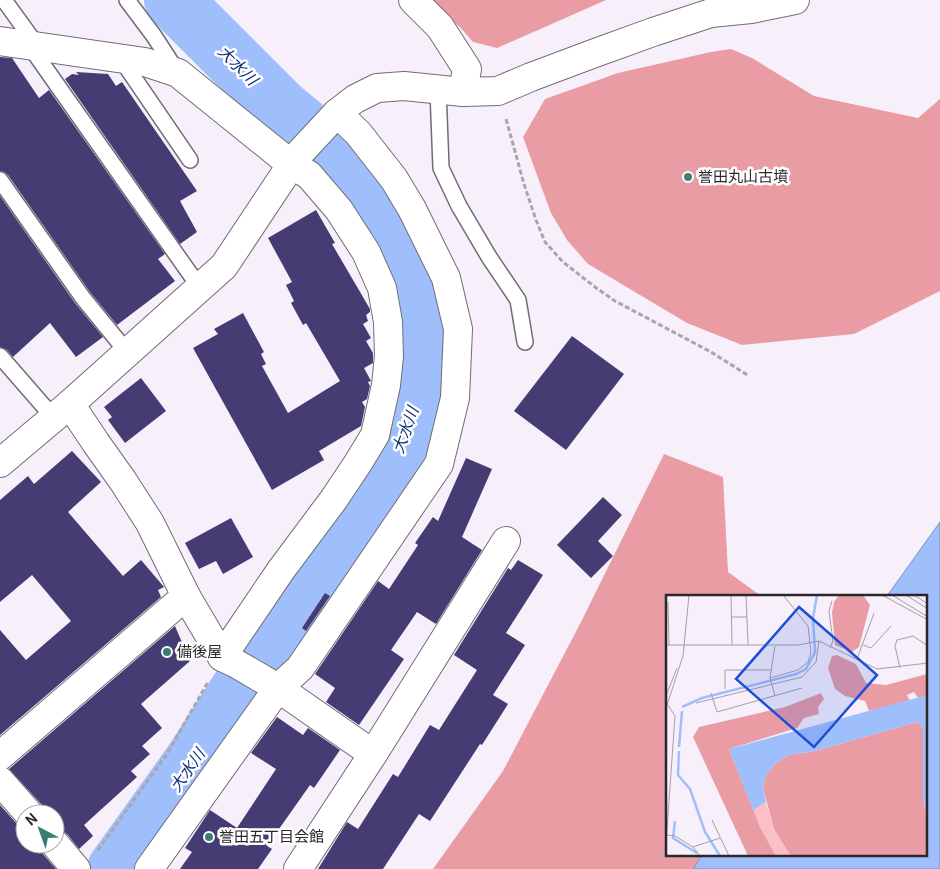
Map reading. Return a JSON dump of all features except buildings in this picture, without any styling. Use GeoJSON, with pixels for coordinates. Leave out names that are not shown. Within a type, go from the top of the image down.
{"type":"FeatureCollection","features":[{"type":"Feature","properties":{"kind":"street"},"geometry":{"type":"LineString","coordinates":[[413,0],[440,27],[467,69],[450,91]]}},
{"type":"Feature","properties":{"kind":"street"},"geometry":{"type":"LineString","coordinates":[[0,463],[62,411],[224,266],[295,160],[334,117],[355,99],[377,88],[404,86],[450,91],[498,91],[653,32],[709,7],[751,9],[795,0]]}},
{"type":"Feature","properties":{"kind":"street"},"geometry":{"type":"LineString","coordinates":[[0,41],[145,62],[178,73],[295,160],[339,210],[366,252],[382,288],[388,331],[389,356],[386,385],[375,435],[334,499],[281,570],[228,660]]}},
{"type":"Feature","properties":{"kind":"street"},"geometry":{"type":"LineString","coordinates":[[149,869],[271,684],[300,668],[439,464],[455,398],[458,329],[446,278],[412,209],[394,179],[358,133],[334,117]]}},
{"type":"Feature","properties":{"kind":"street"},"geometry":{"type":"LineString","coordinates":[[62,411],[96,443],[123,481],[150,523],[186,596],[228,660],[271,684],[372,754]]}},
{"type":"Feature","properties":{"kind":"street"},"geometry":{"type":"LineString","coordinates":[[298,869],[506,541]]}},
{"type":"Feature","properties":{"kind":"street"},"geometry":{"type":"LineString","coordinates":[[0,756],[186,596]]}},
{"type":"Feature","properties":{"kind":"street"},"geometry":{"type":"LineString","coordinates":[[0,781],[20,804]]}},
{"type":"Feature","properties":{"kind":"street"},"geometry":{"type":"LineString","coordinates":[[65,849],[86,861]]}},
{"type":"Feature","properties":{"kind":"lane"},"geometry":{"type":"LineString","coordinates":[[4,0],[200,288]]}},
{"type":"Feature","properties":{"kind":"lane"},"geometry":{"type":"LineString","coordinates":[[127,0],[154,36],[178,73]]}},
{"type":"Feature","properties":{"kind":"lane"},"geometry":{"type":"LineString","coordinates":[[121,58],[190,160]]}},
{"type":"Feature","properties":{"kind":"lane"},"geometry":{"type":"LineString","coordinates":[[450,91],[441,168],[474,232],[518,300],[525,342]]}},
{"type":"Feature","properties":{"kind":"lane"},"geometry":{"type":"LineString","coordinates":[[0,180],[83,298],[127,352]]}},
{"type":"Feature","properties":{"kind":"lane"},"geometry":{"type":"LineString","coordinates":[[0,356],[62,411]]}},
{"type":"Feature","properties":{"kind":"path"},"geometry":{"type":"LineString","coordinates":[[498,91],[524,184],[545,242],[563,262],[615,301],[710,352],[750,376]]}},
{"type":"Feature","properties":{"kind":"path"},"geometry":{"type":"LineString","coordinates":[[86,861],[167,754],[228,660]]}},
{"type":"Feature","properties":{"kind":"shaded area"},"geometry":{"type":"Polygon","coordinates":[[[422,0],[606,0],[497,48],[473,42],[460,27],[422,0]]]}},
{"type":"Feature","properties":{"kind":"shaded area"},"geometry":{"type":"Polygon","coordinates":[[[731,49],[752,58],[814,96],[918,118],[940,99],[940,291],[854,334],[742,345],[687,323],[588,264],[567,240],[551,213],[523,137],[545,99],[618,73],[731,49]]]}},
{"type":"Feature","properties":{"kind":"shaded area"},"geometry":{"type":"Polygon","coordinates":[[[664,454],[723,477],[728,572],[760,595],[666,595],[666,856],[701,856],[693,869],[433,869],[503,771],[581,622],[664,454]]]}},
{"type":"Feature","properties":{"kind":"water"},"geometry":{"type":"Polygon","coordinates":[[[940,522],[940,869],[693,869],[701,856],[928,856],[928,595],[888,595],[940,522]]]}},
{"type":"Feature","properties":{"kind":"waterway","name":"大水川"},"geometry":{"type":"LineString","coordinates":[[116,869],[194,760],[283,621],[386,477],[410,423],[421,380],[420,335],[409,270],[385,211],[343,159],[280,107],[173,0]]}},
{"type":"Feature","properties":{"kind":"place","name":"誉田丸山古墳"},"geometry":{"type":"Point","coordinates":[688,177]}},
{"type":"Feature","properties":{"kind":"place","name":"備後屋"},"geometry":{"type":"Point","coordinates":[167,652]}},
{"type":"Feature","properties":{"kind":"place","name":"誉田五丁目会館"},"geometry":{"type":"Point","coordinates":[209,837]}}]}
